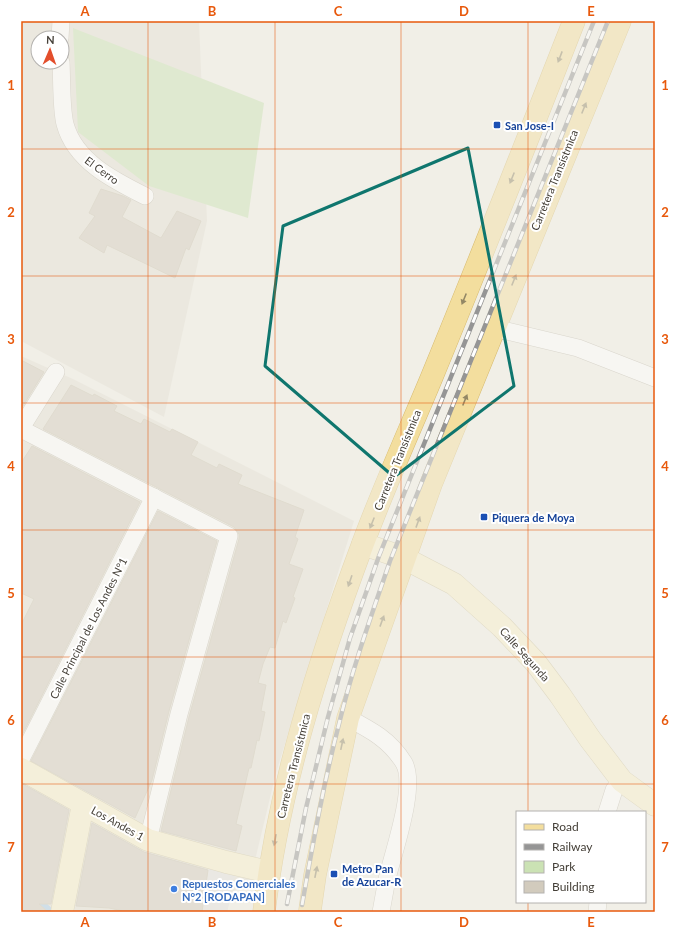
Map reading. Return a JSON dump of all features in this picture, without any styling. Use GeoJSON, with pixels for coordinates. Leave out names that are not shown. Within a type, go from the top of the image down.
{"type":"FeatureCollection","features":[{"type":"Feature","properties":{"kind":"main road","name":"Carretera Transístmica"},"geometry":{"type":"LineString","coordinates":[[264,912],[269,872],[294,754],[335,623],[363,544],[462,304],[574,21]]}},
{"type":"Feature","properties":{"kind":"main road","name":"Carretera Transístmica"},"geometry":{"type":"LineString","coordinates":[[310,910],[315,875],[348,718],[431,484],[620,21]]}},
{"type":"Feature","properties":{"kind":"street","name":"El Cerro"},"geometry":{"type":"LineString","coordinates":[[62,70],[65,123],[72,142],[85,159],[114,180],[145,196]]}},
{"type":"Feature","properties":{"kind":"street"},"geometry":{"type":"LineString","coordinates":[[494,328],[578,348],[655,378]]}},
{"type":"Feature","properties":{"kind":"street"},"geometry":{"type":"LineString","coordinates":[[56,372],[21,429],[229,536],[179,714],[148,840]]}},
{"type":"Feature","properties":{"kind":"street","name":"Calle Principal de Los Andes N°1"},"geometry":{"type":"LineString","coordinates":[[21,759],[154,497]]}},
{"type":"Feature","properties":{"kind":"street","name":"Calle Segunda"},"geometry":{"type":"LineString","coordinates":[[363,544],[404,558],[454,584],[502,627],[536,663],[622,781],[655,804]]}},
{"type":"Feature","properties":{"kind":"street"},"geometry":{"type":"LineString","coordinates":[[348,718],[373,732],[390,744],[405,764],[408,785],[404,815],[380,912]]}},
{"type":"Feature","properties":{"kind":"street","name":"Los Andes 1"},"geometry":{"type":"LineString","coordinates":[[21,769],[148,840],[226,862],[269,872]]}},
{"type":"Feature","properties":{"kind":"street"},"geometry":{"type":"LineString","coordinates":[[607,811],[614,790],[622,781]]}},
{"type":"Feature","properties":{"kind":"street"},"geometry":{"type":"LineString","coordinates":[[62,912],[83,804]]}},
{"type":"Feature","properties":{"kind":"highlighted area"},"geometry":{"type":"Polygon","coordinates":[[[468,148],[514,386],[394,477],[265,366],[283,226],[468,148]]]}},
{"type":"Feature","properties":{"kind":"shaded area"},"geometry":{"type":"Polygon","coordinates":[[[21,21],[199,21],[207,221],[164,417],[21,341],[21,21]]]}},
{"type":"Feature","properties":{"kind":"shaded area"},"geometry":{"type":"Polygon","coordinates":[[[21,356],[73,379],[354,521],[276,773],[250,881],[232,892],[227,912],[21,912],[21,356]]]}},
{"type":"Feature","properties":{"kind":"shaded area"},"geometry":{"type":"Polygon","coordinates":[[[209,866],[235,875],[227,912],[202,912],[209,866]]]}},
{"type":"Feature","properties":{"kind":"green space"},"geometry":{"type":"Polygon","coordinates":[[[73,28],[264,103],[248,218],[149,186],[78,132],[73,28]]]}},
{"type":"Feature","properties":{"kind":"building"},"geometry":{"type":"Polygon","coordinates":[[[101,189],[131,200],[122,217],[161,238],[177,211],[201,221],[189,250],[186,248],[175,278],[107,245],[104,253],[79,238],[95,216],[89,213],[101,189]]]}},
{"type":"Feature","properties":{"kind":"building"},"geometry":{"type":"Polygon","coordinates":[[[21,360],[44,372],[21,409],[21,360]]]}},
{"type":"Feature","properties":{"kind":"building"},"geometry":{"type":"Polygon","coordinates":[[[71,385],[93,396],[94,394],[117,406],[114,411],[141,424],[144,419],[170,432],[172,429],[198,442],[191,455],[217,468],[219,464],[242,475],[238,484],[304,510],[295,537],[298,539],[289,564],[303,569],[286,623],[283,621],[275,648],[270,647],[263,664],[258,683],[266,685],[261,711],[265,712],[259,741],[257,740],[251,768],[249,768],[236,824],[242,826],[236,851],[161,831],[189,717],[239,539],[239,534],[234,527],[43,429],[71,385]]]}},
{"type":"Feature","properties":{"kind":"building"},"geometry":{"type":"Polygon","coordinates":[[[32,446],[140,502],[21,737],[21,625],[34,599],[21,593],[21,463],[32,446]]]}},
{"type":"Feature","properties":{"kind":"building"},"geometry":{"type":"Polygon","coordinates":[[[158,511],[217,541],[169,711],[152,780],[135,818],[31,761],[158,511]]]}},
{"type":"Feature","properties":{"kind":"building"},"geometry":{"type":"Polygon","coordinates":[[[21,783],[69,810],[51,904],[39,904],[48,912],[21,912],[21,783]]]}},
{"type":"Feature","properties":{"kind":"building"},"geometry":{"type":"Polygon","coordinates":[[[92,823],[144,852],[208,870],[202,912],[128,912],[109,908],[76,906],[92,823]]]}},
{"type":"Feature","properties":{"kind":"waterway"},"geometry":{"type":"LineString","coordinates":[[41,902],[52,912]]}},
{"type":"Feature","properties":{"kind":"railway"},"geometry":{"type":"LineString","coordinates":[[287,904],[306,808],[328,717],[350,638],[379,556],[594,21]]}},
{"type":"Feature","properties":{"kind":"railway"},"geometry":{"type":"LineString","coordinates":[[302,905],[334,743],[363,640],[390,561],[608,21]]}},
{"type":"Feature","properties":{"kind":"place","name":"San Jose-I"},"geometry":{"type":"Point","coordinates":[497,125]}},
{"type":"Feature","properties":{"kind":"place","name":"Piquera de Moya"},"geometry":{"type":"Point","coordinates":[484,517]}},
{"type":"Feature","properties":{"kind":"place","name":"Metro Pan de Azucar-R"},"geometry":{"type":"Point","coordinates":[334,874]}},
{"type":"Feature","properties":{"kind":"place","name":"Repuestos Comerciales N°2 [RODAPAN]"},"geometry":{"type":"Point","coordinates":[174,889]}}]}
